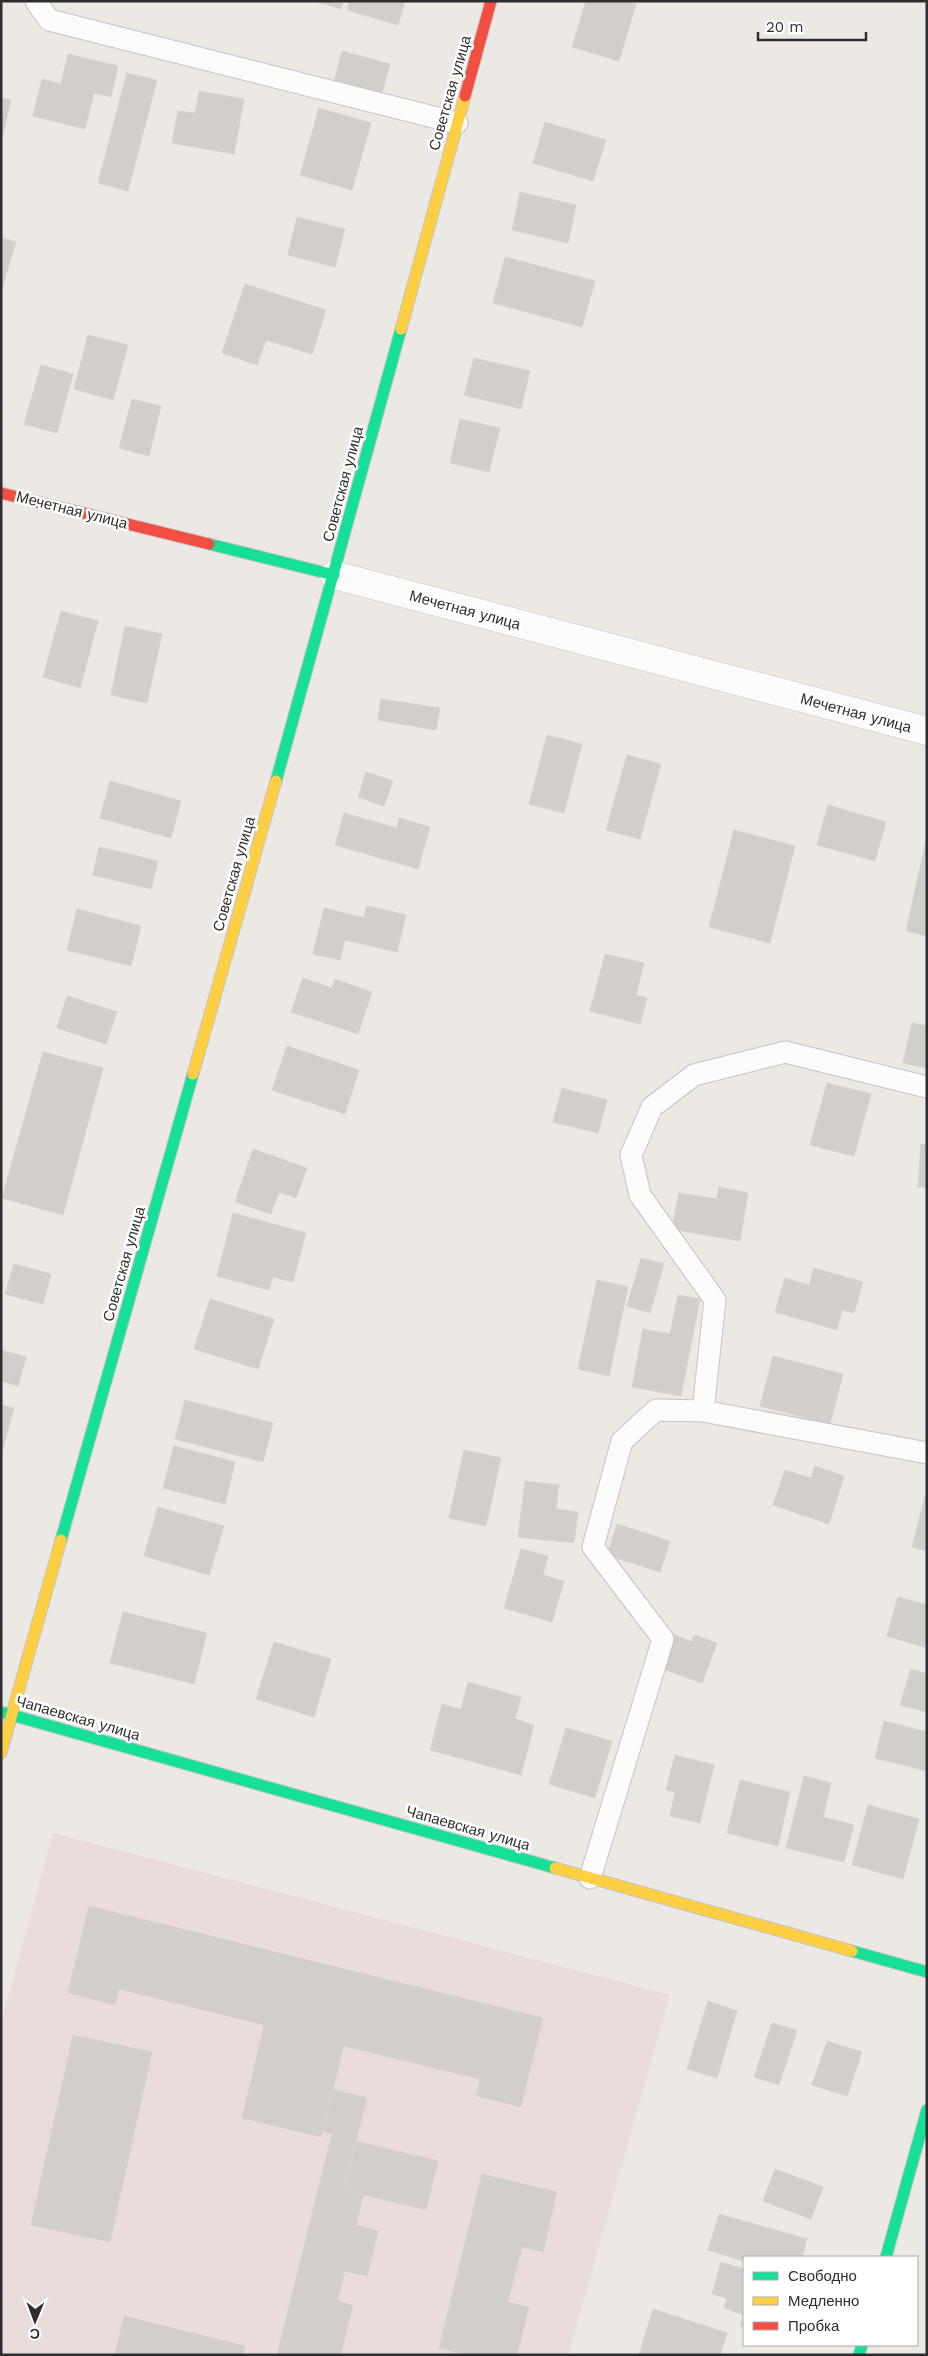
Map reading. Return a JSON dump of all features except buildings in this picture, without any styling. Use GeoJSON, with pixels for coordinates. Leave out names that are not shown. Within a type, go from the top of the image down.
{"type":"FeatureCollection","features":[{"type":"Feature","properties":{"kind":"main road","name":"Советская улица"},"geometry":{"type":"LineString","coordinates":[[1,1753],[6,1714],[334,575],[456,123],[491,1]]}},
{"type":"Feature","properties":{"kind":"main road","name":"Мечетная улица"},"geometry":{"type":"LineString","coordinates":[[1,493],[334,575]]}},
{"type":"Feature","properties":{"kind":"main road","name":"Чапаевская улица"},"geometry":{"type":"LineString","coordinates":[[6,1714],[927,1972]]}},
{"type":"Feature","properties":{"kind":"main road"},"geometry":{"type":"LineString","coordinates":[[886,2256],[927,2110]]}},
{"type":"Feature","properties":{"kind":"street","name":"Мечетная улица"},"geometry":{"type":"LineString","coordinates":[[334,575],[927,731]]}},
{"type":"Feature","properties":{"kind":"lane"},"geometry":{"type":"LineString","coordinates":[[36,1],[49,20],[456,123]]}},
{"type":"Feature","properties":{"kind":"lane"},"geometry":{"type":"LineString","coordinates":[[703,1411],[716,1300],[640,1195],[631,1155],[652,1107],[694,1075],[785,1052],[927,1087]]}},
{"type":"Feature","properties":{"kind":"lane"},"geometry":{"type":"LineString","coordinates":[[590,1878],[663,1639],[592,1547],[622,1441],[656,1410],[703,1411],[927,1453]]}},
{"type":"Feature","properties":{"kind":"shaded area"},"geometry":{"type":"Polygon","coordinates":[[[53,1833],[670,1995],[568,2355],[1,2355],[1,2024],[53,1833]]]}},
{"type":"Feature","properties":{"kind":"traffic: fast"},"geometry":{"type":"LineString","coordinates":[[276,781],[401,329]]}},
{"type":"Feature","properties":{"kind":"traffic: fast"},"geometry":{"type":"LineString","coordinates":[[209,544],[334,575]]}},
{"type":"Feature","properties":{"kind":"traffic: fast"},"geometry":{"type":"LineString","coordinates":[[61,1540],[193,1074]]}},
{"type":"Feature","properties":{"kind":"traffic: fast"},"geometry":{"type":"LineString","coordinates":[[1,1712],[555,1868]]}},
{"type":"Feature","properties":{"kind":"traffic: fast"},"geometry":{"type":"LineString","coordinates":[[852,1951],[927,1972]]}},
{"type":"Feature","properties":{"kind":"traffic: fast"},"geometry":{"type":"LineString","coordinates":[[886,2256],[927,2110]]}},
{"type":"Feature","properties":{"kind":"traffic: fast"},"geometry":{"type":"LineString","coordinates":[[859,2355],[862,2346]]}},
{"type":"Feature","properties":{"kind":"traffic: slow"},"geometry":{"type":"LineString","coordinates":[[401,329],[465,96]]}},
{"type":"Feature","properties":{"kind":"traffic: slow"},"geometry":{"type":"LineString","coordinates":[[193,1074],[276,781]]}},
{"type":"Feature","properties":{"kind":"traffic: slow"},"geometry":{"type":"LineString","coordinates":[[1,1753],[61,1540]]}},
{"type":"Feature","properties":{"kind":"traffic: slow"},"geometry":{"type":"LineString","coordinates":[[555,1868],[852,1951]]}},
{"type":"Feature","properties":{"kind":"traffic: jam"},"geometry":{"type":"LineString","coordinates":[[465,96],[491,1]]}},
{"type":"Feature","properties":{"kind":"traffic: jam"},"geometry":{"type":"LineString","coordinates":[[1,493],[209,544]]}}]}
